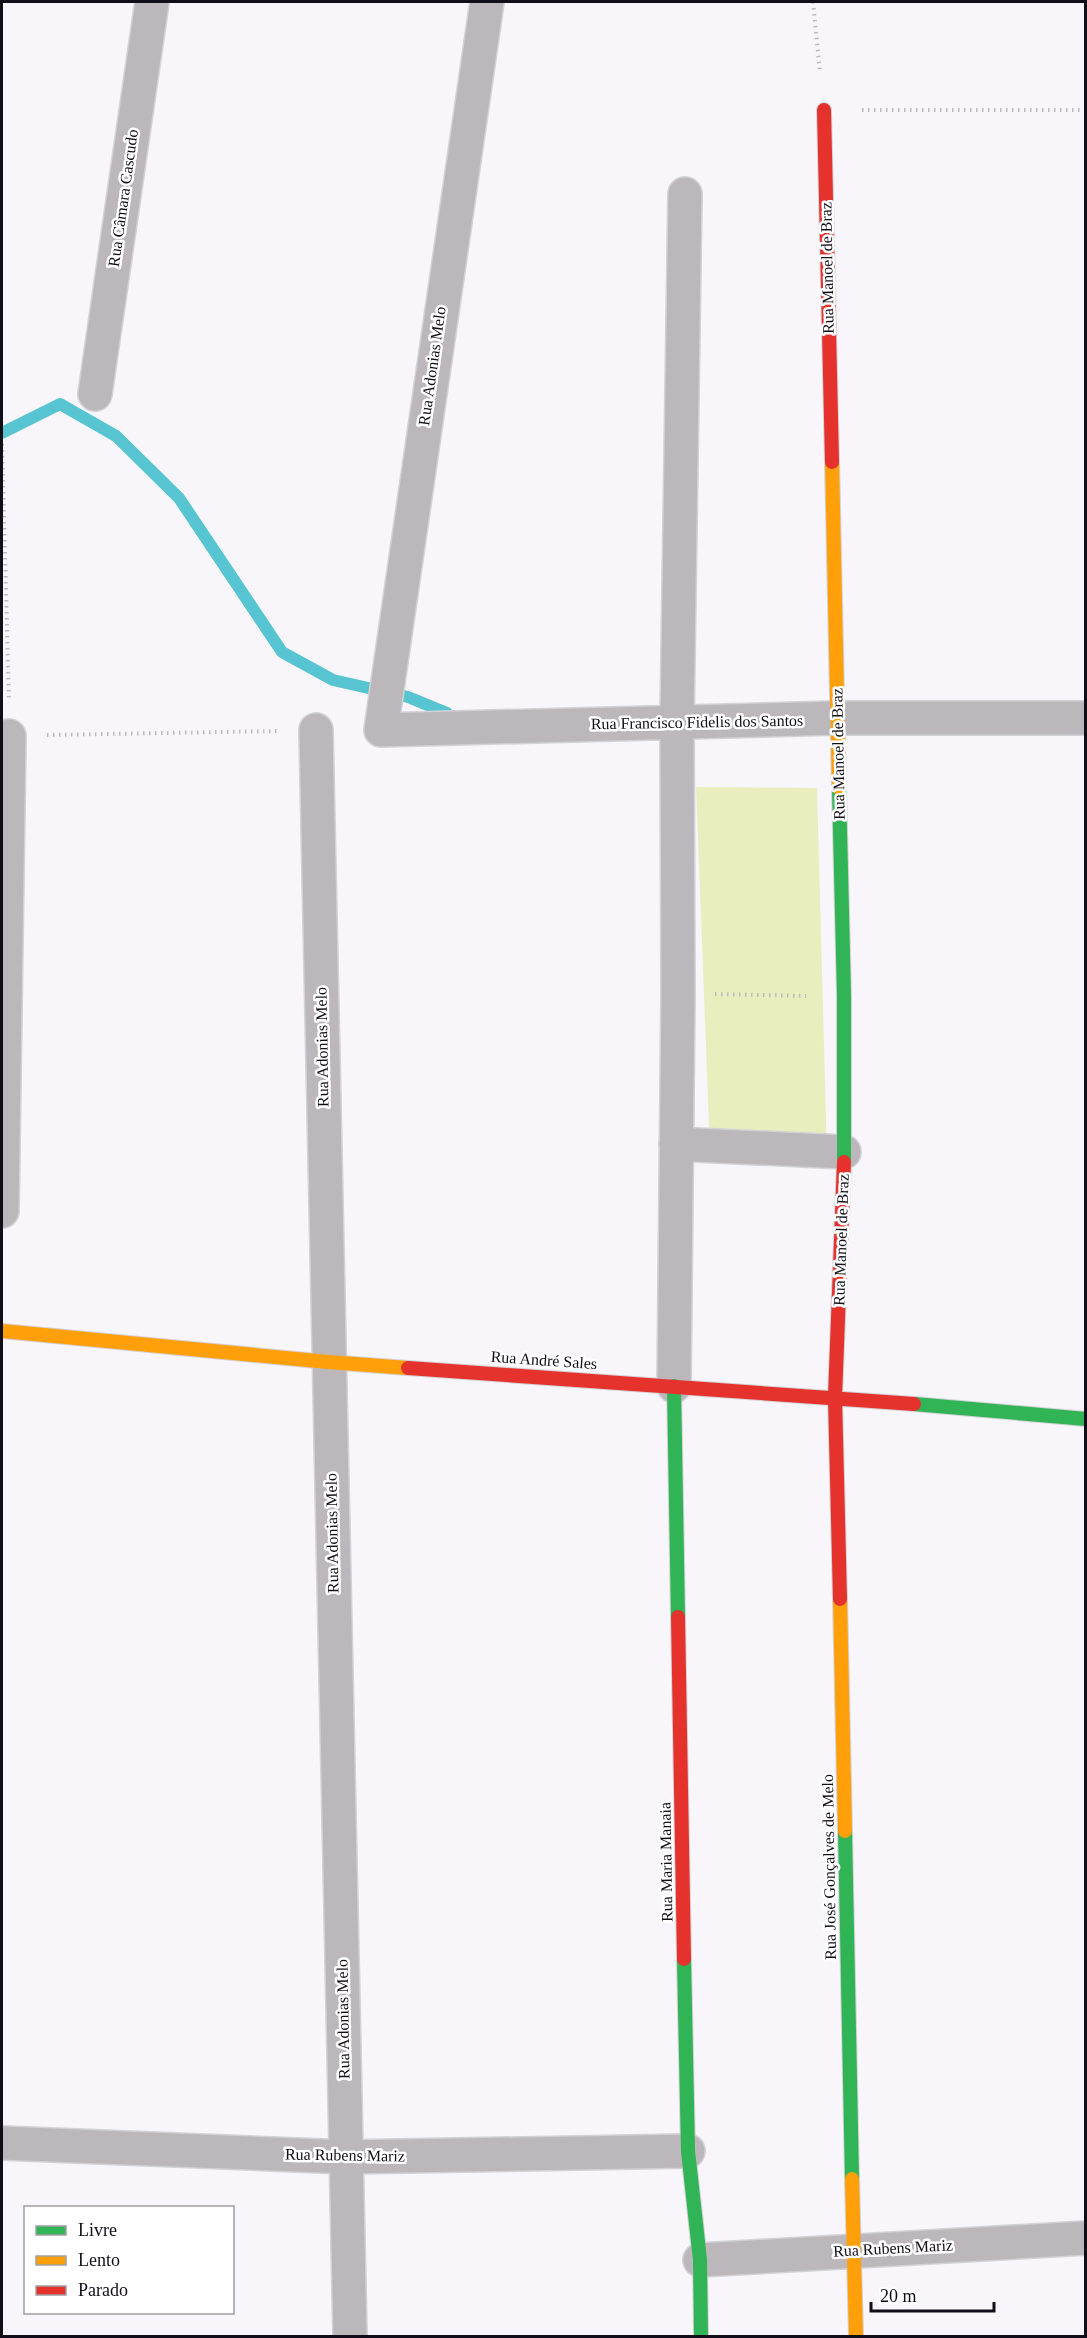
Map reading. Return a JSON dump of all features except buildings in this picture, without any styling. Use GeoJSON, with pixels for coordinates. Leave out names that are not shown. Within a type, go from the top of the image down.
{"type":"FeatureCollection","features":[{"type":"Feature","properties":{"kind":"street","name":"Rua Câmara Cascudo"},"geometry":{"type":"LineString","coordinates":[[95,394],[152,2]]}},
{"type":"Feature","properties":{"kind":"street","name":"Rua Adonias Melo"},"geometry":{"type":"LineString","coordinates":[[381,730],[487,2]]}},
{"type":"Feature","properties":{"kind":"street","name":"Rua Manoel de Braz"},"geometry":{"type":"LineString","coordinates":[[824,111],[844,996],[844,1152],[835,1397]]}},
{"type":"Feature","properties":{"kind":"street"},"geometry":{"type":"LineString","coordinates":[[674,1386],[678,722],[685,194]]}},
{"type":"Feature","properties":{"kind":"street","name":"Rua Francisco Fidelis dos Santos"},"geometry":{"type":"LineString","coordinates":[[381,730],[837,718],[1086,718]]}},
{"type":"Feature","properties":{"kind":"street","name":"Rua Adonias Melo"},"geometry":{"type":"LineString","coordinates":[[316,730],[350,2337]]}},
{"type":"Feature","properties":{"kind":"street"},"geometry":{"type":"LineString","coordinates":[[2,1211],[9,736]]}},
{"type":"Feature","properties":{"kind":"street"},"geometry":{"type":"LineString","coordinates":[[676,1144],[844,1152]]}},
{"type":"Feature","properties":{"kind":"street","name":"Rua André Sales"},"geometry":{"type":"LineString","coordinates":[[2,1331],[328,1362],[835,1397],[1086,1419]]}},
{"type":"Feature","properties":{"kind":"street","name":"Rua Maria Manaia"},"geometry":{"type":"LineString","coordinates":[[674,1386],[688,2151],[700,2260],[701,2337]]}},
{"type":"Feature","properties":{"kind":"street","name":"Rua José Gonçalves de Melo"},"geometry":{"type":"LineString","coordinates":[[835,1397],[856,2337]]}},
{"type":"Feature","properties":{"kind":"street","name":"Rua Rubens Mariz"},"geometry":{"type":"LineString","coordinates":[[2,2143],[346,2157],[688,2151]]}},
{"type":"Feature","properties":{"kind":"street","name":"Rua Rubens Mariz"},"geometry":{"type":"LineString","coordinates":[[700,2260],[854,2249],[1086,2238]]}},
{"type":"Feature","properties":{"kind":"path"},"geometry":{"type":"LineString","coordinates":[[813,2],[824,111],[1086,110]]}},
{"type":"Feature","properties":{"kind":"path"},"geometry":{"type":"LineString","coordinates":[[2,444],[9,736],[316,730]]}},
{"type":"Feature","properties":{"kind":"path"},"geometry":{"type":"LineString","coordinates":[[678,994],[844,996]]}},
{"type":"Feature","properties":{"kind":"green space"},"geometry":{"type":"Polygon","coordinates":[[[696,787],[817,788],[827,1155],[710,1151],[696,787]]]}},
{"type":"Feature","properties":{"kind":"waterway"},"geometry":{"type":"LineString","coordinates":[[2,433],[60,404],[116,436],[179,498],[282,652],[333,680],[408,697],[447,713]]}},
{"type":"Feature","properties":{"kind":"traffic: fast"},"geometry":{"type":"LineString","coordinates":[[839,788],[844,996],[844,1162]]}},
{"type":"Feature","properties":{"kind":"traffic: fast"},"geometry":{"type":"LineString","coordinates":[[674,1386],[678,1617]]}},
{"type":"Feature","properties":{"kind":"traffic: fast"},"geometry":{"type":"LineString","coordinates":[[914,1404],[1086,1419]]}},
{"type":"Feature","properties":{"kind":"traffic: fast"},"geometry":{"type":"LineString","coordinates":[[845,1831],[852,2179]]}},
{"type":"Feature","properties":{"kind":"traffic: fast"},"geometry":{"type":"LineString","coordinates":[[684,1959],[688,2151],[700,2260],[701,2336]]}},
{"type":"Feature","properties":{"kind":"traffic: slow"},"geometry":{"type":"LineString","coordinates":[[832,462],[839,788]]}},
{"type":"Feature","properties":{"kind":"traffic: slow"},"geometry":{"type":"LineString","coordinates":[[2,1331],[408,1368]]}},
{"type":"Feature","properties":{"kind":"traffic: slow"},"geometry":{"type":"LineString","coordinates":[[840,1599],[845,1831]]}},
{"type":"Feature","properties":{"kind":"traffic: slow"},"geometry":{"type":"LineString","coordinates":[[852,2179],[856,2336]]}},
{"type":"Feature","properties":{"kind":"traffic: jam"},"geometry":{"type":"LineString","coordinates":[[824,110],[832,462]]}},
{"type":"Feature","properties":{"kind":"traffic: jam"},"geometry":{"type":"LineString","coordinates":[[840,1599],[835,1397],[844,1162]]}},
{"type":"Feature","properties":{"kind":"traffic: jam"},"geometry":{"type":"LineString","coordinates":[[408,1368],[914,1404]]}},
{"type":"Feature","properties":{"kind":"traffic: jam"},"geometry":{"type":"LineString","coordinates":[[678,1617],[684,1959]]}}]}
